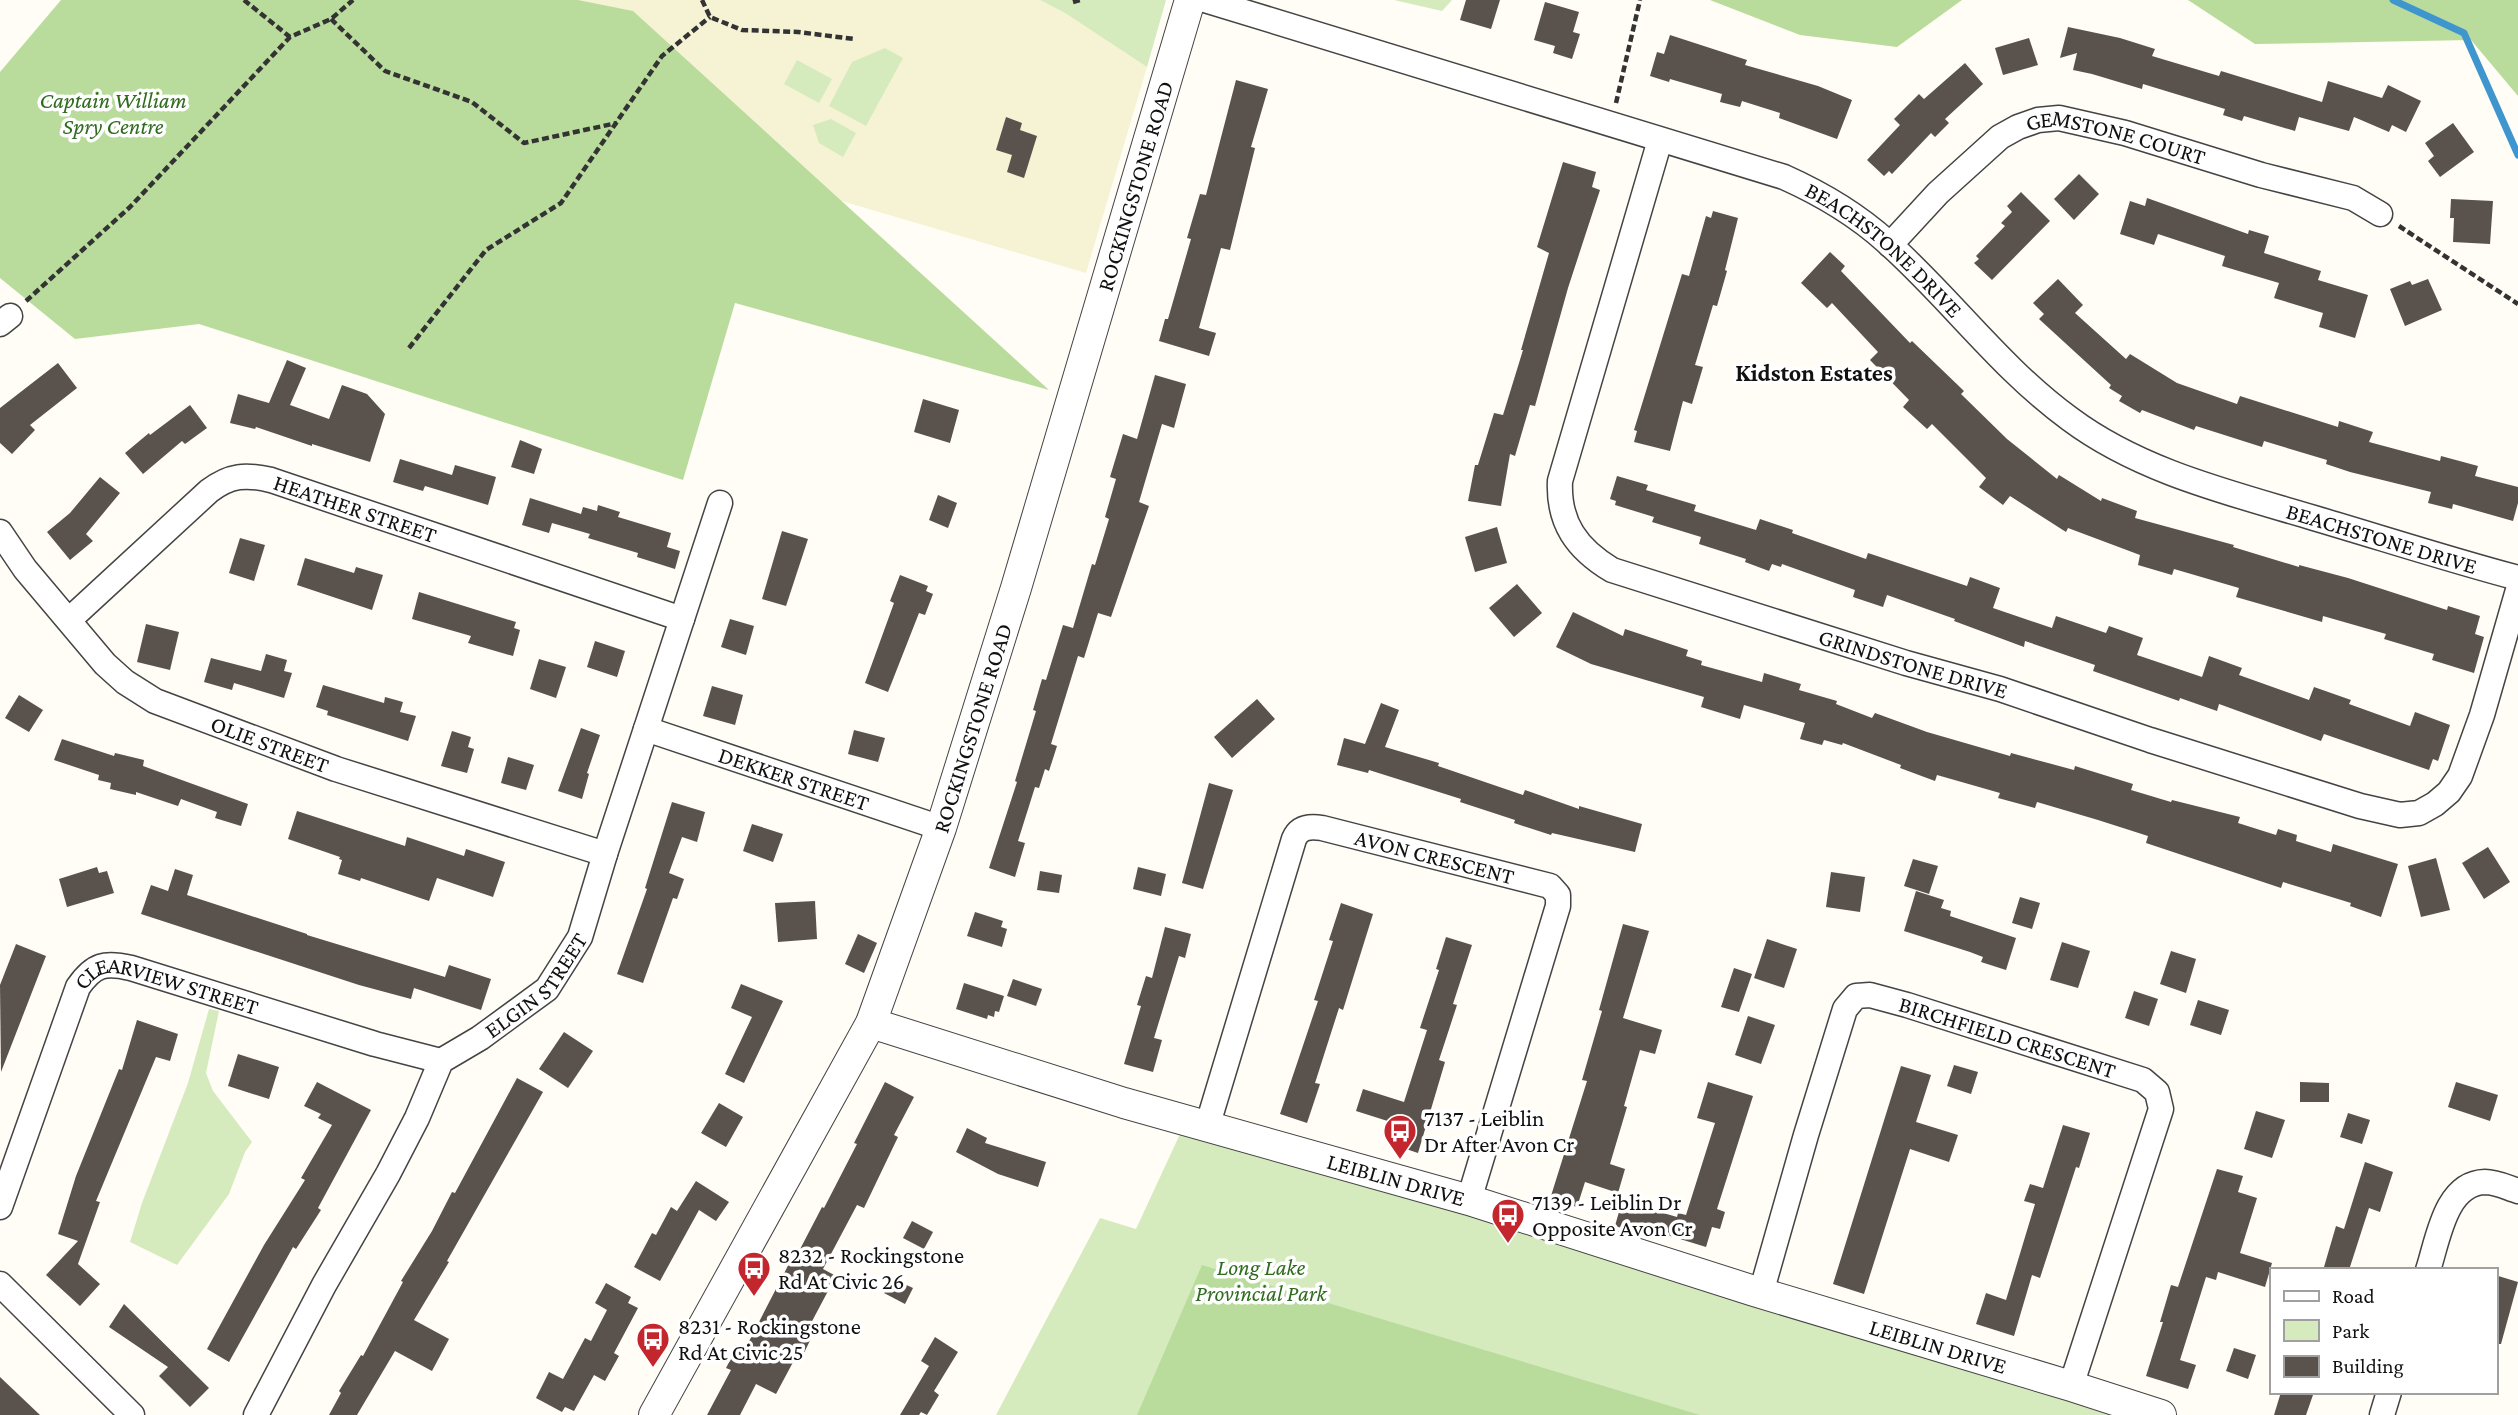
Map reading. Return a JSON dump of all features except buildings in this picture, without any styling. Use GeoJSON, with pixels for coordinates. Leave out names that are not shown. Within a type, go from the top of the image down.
{"type":"FeatureCollection","features":[{"type":"Feature","properties":{"kind":"street","name":"ROCKINGSTONE ROAD"},"geometry":{"type":"LineString","coordinates":[[654,1415],[871,1023],[941,828],[1020,575],[1190,0]]}},
{"type":"Feature","properties":{"kind":"street","name":"BEACHSTONE DRIVE"},"geometry":{"type":"LineString","coordinates":[[1205,0],[1754,167],[1812,190],[1848,212],[1890,245],[2044,398],[2092,435],[2119,450],[2203,483],[2518,578]]}},
{"type":"Feature","properties":{"kind":"street","name":"GEMSTONE COURT"},"geometry":{"type":"LineString","coordinates":[[1890,245],[1938,193],[2000,138],[2018,127],[2038,120],[2059,118],[2081,121],[2260,175],[2353,198],[2380,214]]}},
{"type":"Feature","properties":{"kind":"street","name":"GRINDSTONE DRIVE"},"geometry":{"type":"LineString","coordinates":[[1660,140],[1560,481],[1561,503],[1571,534],[1592,558],[1612,570],[1885,657],[2000,689],[2150,740],[2360,806],[2400,815],[2418,813],[2435,804],[2449,792],[2459,776],[2476,737],[2518,590]]}},
{"type":"Feature","properties":{"kind":"street","name":"HEATHER STREET"},"geometry":{"type":"LineString","coordinates":[[69,620],[209,491],[230,478],[252,475],[682,619]]}},
{"type":"Feature","properties":{"kind":"street","name":"ELGIN STREET"},"geometry":{"type":"LineString","coordinates":[[441,1061],[480,1038],[547,989],[580,937],[720,503]]}},
{"type":"Feature","properties":{"kind":"street","name":"OLIE STREET"},"geometry":{"type":"LineString","coordinates":[[0,532],[25,569],[117,676],[163,705],[336,769],[605,854]]}},
{"type":"Feature","properties":{"kind":"street","name":"DEKKER STREET"},"geometry":{"type":"LineString","coordinates":[[646,729],[941,828]]}},
{"type":"Feature","properties":{"kind":"street","name":"AVON CRESCENT"},"geometry":{"type":"LineString","coordinates":[[1207,1127],[1294,839],[1300,830],[1313,826],[1550,886],[1558,895],[1558,906],[1469,1200]]}},
{"type":"Feature","properties":{"kind":"street","name":"CLEARVIEW STREET"},"geometry":{"type":"LineString","coordinates":[[0,1207],[78,986],[91,971],[105,964],[131,968],[374,1044],[441,1061]]}},
{"type":"Feature","properties":{"kind":"street","name":"BIRCHFIELD CRESCENT"},"geometry":{"type":"LineString","coordinates":[[1761,1293],[1845,1009],[1856,996],[1866,995],[1907,1005],[2143,1080],[2157,1092],[2161,1109],[2071,1386]]}},
{"type":"Feature","properties":{"kind":"street","name":"LEIBLIN DRIVE"},"geometry":{"type":"LineString","coordinates":[[871,1023],[1207,1127],[1469,1200],[1761,1293],[2161,1415]]}},
{"type":"Feature","properties":{"kind":"street"},"geometry":{"type":"LineString","coordinates":[[256,1415],[324,1285],[388,1174],[417,1118],[441,1061]]}},
{"type":"Feature","properties":{"kind":"street"},"geometry":{"type":"LineString","coordinates":[[2429,1268],[2447,1213],[2459,1193],[2470,1186],[2485,1182],[2518,1191]]}},
{"type":"Feature","properties":{"kind":"street"},"geometry":{"type":"LineString","coordinates":[[0,1284],[132,1415]]}},
{"type":"Feature","properties":{"kind":"street"},"geometry":{"type":"LineString","coordinates":[[2382,1415],[2388,1394]]}},
{"type":"Feature","properties":{"kind":"path"},"geometry":{"type":"LineString","coordinates":[[244,0],[290,37]]}},
{"type":"Feature","properties":{"kind":"path"},"geometry":{"type":"LineString","coordinates":[[5,320],[130,207],[290,37],[331,19],[353,0]]}},
{"type":"Feature","properties":{"kind":"path"},"geometry":{"type":"LineString","coordinates":[[702,0],[710,17],[742,30],[798,32],[854,39]]}},
{"type":"Feature","properties":{"kind":"path"},"geometry":{"type":"LineString","coordinates":[[1073,2],[1080,0]]}},
{"type":"Feature","properties":{"kind":"path"},"geometry":{"type":"LineString","coordinates":[[1610,124],[1640,0]]}},
{"type":"Feature","properties":{"kind":"path"},"geometry":{"type":"LineString","coordinates":[[409,348],[486,250],[561,203],[662,56],[710,17]]}},
{"type":"Feature","properties":{"kind":"path"},"geometry":{"type":"LineString","coordinates":[[331,19],[385,71],[472,102],[524,144],[618,122]]}},
{"type":"Feature","properties":{"kind":"path"},"geometry":{"type":"LineString","coordinates":[[2380,214],[2518,304]]}},
{"type":"Feature","properties":{"kind":"shaded area"},"geometry":{"type":"Polygon","coordinates":[[[428,0],[1040,0],[1065,13],[1147,67],[1086,273],[655,146],[428,0]]]}},
{"type":"Feature","properties":{"kind":"green space","name":"Captain William Spry Centre"},"geometry":{"type":"Polygon","coordinates":[[[61,0],[578,0],[633,11],[1049,390],[735,303],[683,480],[199,324],[75,339],[0,278],[0,72],[61,0]]]}},
{"type":"Feature","properties":{"kind":"green space"},"geometry":{"type":"Polygon","coordinates":[[[1040,0],[1166,0],[1147,67],[1065,13],[1040,0]]]}},
{"type":"Feature","properties":{"kind":"green space"},"geometry":{"type":"Polygon","coordinates":[[[1394,0],[1452,0],[1442,11],[1394,0]]]}},
{"type":"Feature","properties":{"kind":"green space"},"geometry":{"type":"Polygon","coordinates":[[[1710,0],[1962,0],[1897,47],[1800,35],[1710,0]]]}},
{"type":"Feature","properties":{"kind":"green space"},"geometry":{"type":"Polygon","coordinates":[[[2188,0],[2518,0],[2518,96],[2471,40],[2255,44],[2188,0]]]}},
{"type":"Feature","properties":{"kind":"green space"},"geometry":{"type":"Polygon","coordinates":[[[885,48],[903,58],[866,126],[829,106],[852,62],[885,48]]]}},
{"type":"Feature","properties":{"kind":"green space"},"geometry":{"type":"Polygon","coordinates":[[[797,60],[832,79],[819,103],[784,84],[797,60]]]}},
{"type":"Feature","properties":{"kind":"green space"},"geometry":{"type":"Polygon","coordinates":[[[831,119],[856,133],[843,157],[819,143],[813,125],[831,119]]]}},
{"type":"Feature","properties":{"kind":"green space"},"geometry":{"type":"Polygon","coordinates":[[[209,1009],[219,1011],[206,1073],[213,1091],[252,1142],[245,1152],[229,1194],[177,1265],[130,1242],[188,1083],[209,1009]]]}},
{"type":"Feature","properties":{"kind":"green space","name":"Long Lake Provincial Park"},"geometry":{"type":"Polygon","coordinates":[[[1186,1121],[2161,1415],[996,1415],[1100,1218],[1136,1229],[1186,1121]]]}},
{"type":"Feature","properties":{"kind":"green space"},"geometry":{"type":"Polygon","coordinates":[[[1202,1265],[1700,1415],[1137,1415],[1202,1265]]]}},
{"type":"Feature","properties":{"kind":"waterway"},"geometry":{"type":"LineString","coordinates":[[2393,0],[2464,33],[2518,155]]}},
{"type":"Feature","properties":{"kind":"place","name":"7137 - Leiblin Dr After Avon Cr"},"geometry":{"type":"Point","coordinates":[1400,1161]}},
{"type":"Feature","properties":{"kind":"place","name":"7139 - Leiblin Dr Opposite Avon Cr"},"geometry":{"type":"Point","coordinates":[1508,1245]}},
{"type":"Feature","properties":{"kind":"place","name":"8232 - Rockingstone Rd At Civic 26"},"geometry":{"type":"Point","coordinates":[754,1298]}},
{"type":"Feature","properties":{"kind":"place","name":"8231 - Rockingstone Rd At Civic 25"},"geometry":{"type":"Point","coordinates":[653,1369]}},
{"type":"Feature","properties":{"kind":"district","name":"Kidston Estates"},"geometry":{"type":"Point","coordinates":[1814,373]}}]}
